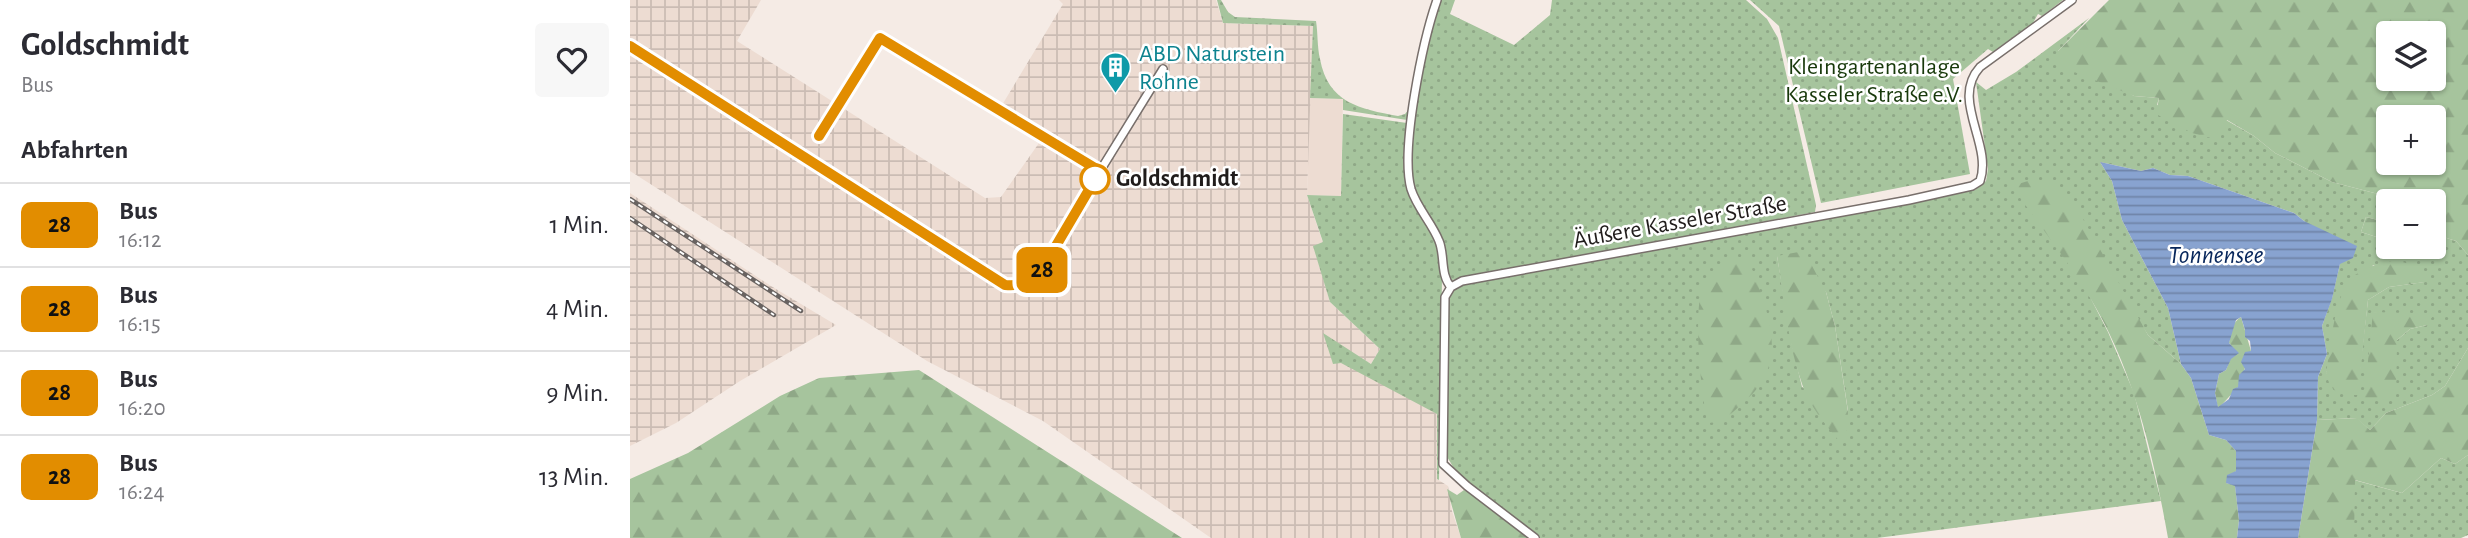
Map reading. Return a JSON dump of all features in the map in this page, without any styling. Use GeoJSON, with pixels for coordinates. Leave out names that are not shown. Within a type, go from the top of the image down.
{"type":"FeatureCollection","features":[{"type":"Feature","properties":{"kind":"street"},"geometry":{"type":"LineString","coordinates":[[1437,0],[1414,97],[1409,176],[1412,193],[1440,242],[1446,280],[1451,287],[1445,297],[1443,464],[1535,538]]}},
{"type":"Feature","properties":{"kind":"street","name":"Äußere Kasseler Straße"},"geometry":{"type":"LineString","coordinates":[[1451,287],[1462,281],[1909,200],[1972,186],[1980,181],[1983,164],[1969,96],[1973,77],[1980,68],[2072,0]]}},
{"type":"Feature","properties":{"kind":"street"},"geometry":{"type":"LineString","coordinates":[[630,46],[959,257],[1005,285],[1017,286],[1032,281],[1040,273],[1163,69]]}},
{"type":"Feature","properties":{"kind":"shaded area"},"geometry":{"type":"Polygon","coordinates":[[[630,0],[761,0],[737,41],[985,198],[1001,197],[1046,133],[1002,105],[1063,4],[1059,0],[1216,0],[1223,23],[1313,26],[1307,195],[1323,243],[1314,246],[1330,302],[1380,349],[1371,364],[1324,335],[1437,414],[1437,479],[1448,486],[1452,511],[1461,538],[1211,538],[1043,421],[927,361],[630,171],[630,0]]]}},
{"type":"Feature","properties":{"kind":"shaded area"},"geometry":{"type":"Polygon","coordinates":[[[1310,98],[1343,99],[1341,196],[1307,195],[1310,98]]]}},
{"type":"Feature","properties":{"kind":"shaded area"},"geometry":{"type":"Polygon","coordinates":[[[630,193],[771,286],[836,325],[740,381],[676,423],[630,446],[630,193]]]}},
{"type":"Feature","properties":{"kind":"green space"},"geometry":{"type":"Polygon","coordinates":[[[1217,0],[1221,0],[1228,12],[1235,17],[1316,21],[1318,49],[1324,74],[1338,95],[1359,106],[1398,116],[1409,109],[1423,33],[1434,0],[1409,118],[1407,120],[1343,110],[1343,99],[1310,98],[1313,26],[1223,23],[1217,0]]]}},
{"type":"Feature","properties":{"kind":"green space"},"geometry":{"type":"Polygon","coordinates":[[[1440,0],[1455,0],[1450,14],[1514,45],[1550,15],[1552,0],[1746,0],[1767,19],[1778,38],[1816,205],[1815,212],[1449,279],[1445,253],[1418,201],[1411,177],[1415,112],[1440,0]]]}},
{"type":"Feature","properties":{"kind":"green space","name":"Kleingartenanlage Kasseler Straße e.V."},"geometry":{"type":"Polygon","coordinates":[[[1750,0],[2063,0],[2042,16],[2038,14],[2033,23],[1993,52],[1988,49],[1953,79],[1970,174],[1821,203],[1779,26],[1750,0]]]}},
{"type":"Feature","properties":{"kind":"green space"},"geometry":{"type":"Polygon","coordinates":[[[2109,0],[2468,0],[2468,255],[2456,241],[2446,238],[2446,189],[2376,189],[2376,193],[2332,182],[2275,153],[2254,136],[2227,120],[2215,139],[2192,133],[2156,114],[2159,98],[2134,96],[2057,65],[2058,51],[2109,0]]]}},
{"type":"Feature","properties":{"kind":"green space"},"geometry":{"type":"Polygon","coordinates":[[[2089,18],[2058,51],[2134,96],[2159,98],[2157,105],[2226,120],[2254,136],[2275,153],[2332,182],[2376,193],[2376,220],[2366,217],[2361,232],[2376,237],[2376,259],[2446,259],[2446,238],[2456,241],[2468,255],[2468,348],[2445,386],[2432,395],[2386,413],[2370,430],[2356,418],[2317,420],[2318,377],[2327,354],[2322,326],[2340,264],[2304,221],[2294,213],[2188,176],[2170,175],[2153,168],[2141,171],[2100,162],[2112,181],[2122,220],[2168,308],[2181,364],[2148,335],[2126,300],[2089,295],[2134,393],[2161,501],[1877,538],[1540,538],[1458,475],[1446,455],[1448,304],[1452,290],[1471,282],[1975,190],[1986,181],[1988,169],[1976,82],[1986,90],[2016,72],[2089,18]],[[1777,256],[1802,387],[1848,411],[1835,326],[1826,292],[1777,256]],[[2373,265],[2326,373],[2357,395],[2368,300],[2389,287],[2424,282],[2373,265]],[[2373,312],[2397,340],[2410,329],[2427,325],[2373,312]]]}},
{"type":"Feature","properties":{"kind":"green space"},"geometry":{"type":"Polygon","coordinates":[[[1343,114],[1409,125],[1407,176],[1438,246],[1442,278],[1439,480],[1437,414],[1341,363],[1333,364],[1323,333],[1371,364],[1380,349],[1330,302],[1313,246],[1323,242],[1307,195],[1341,196],[1343,114]]]}},
{"type":"Feature","properties":{"kind":"green space"},"geometry":{"type":"Polygon","coordinates":[[[2028,181],[2046,182],[2065,193],[2083,219],[2148,335],[2181,364],[2191,378],[2209,435],[2226,440],[2236,451],[2236,471],[2226,483],[2235,485],[2239,520],[2237,538],[2168,538],[2156,475],[2130,383],[2105,324],[2081,283],[2019,196],[2015,185],[2028,181]]]}},
{"type":"Feature","properties":{"kind":"green space"},"geometry":{"type":"Polygon","coordinates":[[[2366,217],[2376,220],[2376,237],[2361,232],[2366,217]]]}},
{"type":"Feature","properties":{"kind":"green space"},"geometry":{"type":"Polygon","coordinates":[[[1804,251],[1826,292],[1835,326],[1848,412],[1846,436],[1841,443],[1805,392],[1790,337],[1777,256],[1804,251]]]}},
{"type":"Feature","properties":{"kind":"green space"},"geometry":{"type":"Polygon","coordinates":[[[1748,258],[1768,315],[1772,352],[1768,369],[1759,386],[1736,410],[1723,419],[1708,423],[1699,352],[1700,295],[1711,274],[1726,260],[1748,258]]]}},
{"type":"Feature","properties":{"kind":"green space"},"geometry":{"type":"Polygon","coordinates":[[[2396,260],[2419,267],[2425,282],[2389,287],[2368,300],[2358,395],[2336,392],[2326,373],[2334,320],[2342,293],[2355,275],[2375,265],[2396,260]]]}},
{"type":"Feature","properties":{"kind":"green space"},"geometry":{"type":"Polygon","coordinates":[[[2373,312],[2434,314],[2427,325],[2410,329],[2397,340],[2396,398],[2364,400],[2373,312]]]}},
{"type":"Feature","properties":{"kind":"green space"},"geometry":{"type":"Polygon","coordinates":[[[2241,317],[2251,351],[2238,387],[2218,409],[2215,393],[2219,374],[2226,370],[2234,349],[2229,343],[2231,332],[2241,317]]]}},
{"type":"Feature","properties":{"kind":"green space"},"geometry":{"type":"Polygon","coordinates":[[[2468,348],[2468,455],[2455,464],[2441,458],[2402,493],[2355,480],[2354,538],[2298,538],[2317,420],[2357,418],[2370,430],[2386,413],[2432,395],[2445,386],[2468,348]]]}},
{"type":"Feature","properties":{"kind":"green space"},"geometry":{"type":"Polygon","coordinates":[[[919,370],[1182,538],[630,538],[630,479],[688,453],[780,396],[819,378],[919,370]]]}},
{"type":"Feature","properties":{"kind":"green space"},"geometry":{"type":"Polygon","coordinates":[[[2468,455],[2468,535],[2461,538],[2354,538],[2354,480],[2402,493],[2441,458],[2455,464],[2468,455]]]}},
{"type":"Feature","properties":{"kind":"green space"},"geometry":{"type":"Polygon","coordinates":[[[1447,489],[1457,495],[1464,490],[1471,493],[1531,538],[1461,538],[1447,489]]]}},
{"type":"Feature","properties":{"kind":"water","name":"Tonnensee"},"geometry":{"type":"Polygon","coordinates":[[[2100,162],[2141,171],[2153,168],[2170,175],[2188,176],[2294,213],[2304,221],[2357,246],[2353,258],[2340,264],[2322,326],[2327,354],[2318,377],[2317,420],[2298,538],[2237,538],[2239,520],[2235,486],[2226,483],[2227,475],[2236,471],[2236,451],[2226,440],[2209,435],[2191,378],[2181,364],[2168,308],[2122,220],[2112,181],[2100,162]],[[2241,317],[2236,320],[2229,343],[2239,353],[2231,359],[2226,370],[2219,374],[2215,393],[2218,407],[2229,399],[2233,389],[2238,387],[2239,375],[2245,369],[2241,362],[2245,352],[2251,351],[2241,317]]]}},
{"type":"Feature","properties":{"kind":"railway"},"geometry":{"type":"LineString","coordinates":[[630,199],[801,311]]}},
{"type":"Feature","properties":{"kind":"railway"},"geometry":{"type":"LineString","coordinates":[[630,218],[774,315]]}},
{"type":"Feature","properties":{"kind":"bus line","name":"28"},"geometry":{"type":"LineString","coordinates":[[630,46],[1005,285],[1017,286],[1032,281],[1040,273],[1100,171],[880,38],[819,136]]}},
{"type":"Feature","properties":{"kind":"place","name":"ABD Naturstein Rohne"},"geometry":{"type":"Point","coordinates":[1116,95]}},
{"type":"Feature","properties":{"kind":"place","name":"Goldschmidt"},"geometry":{"type":"Point","coordinates":[1095,179]}}]}
